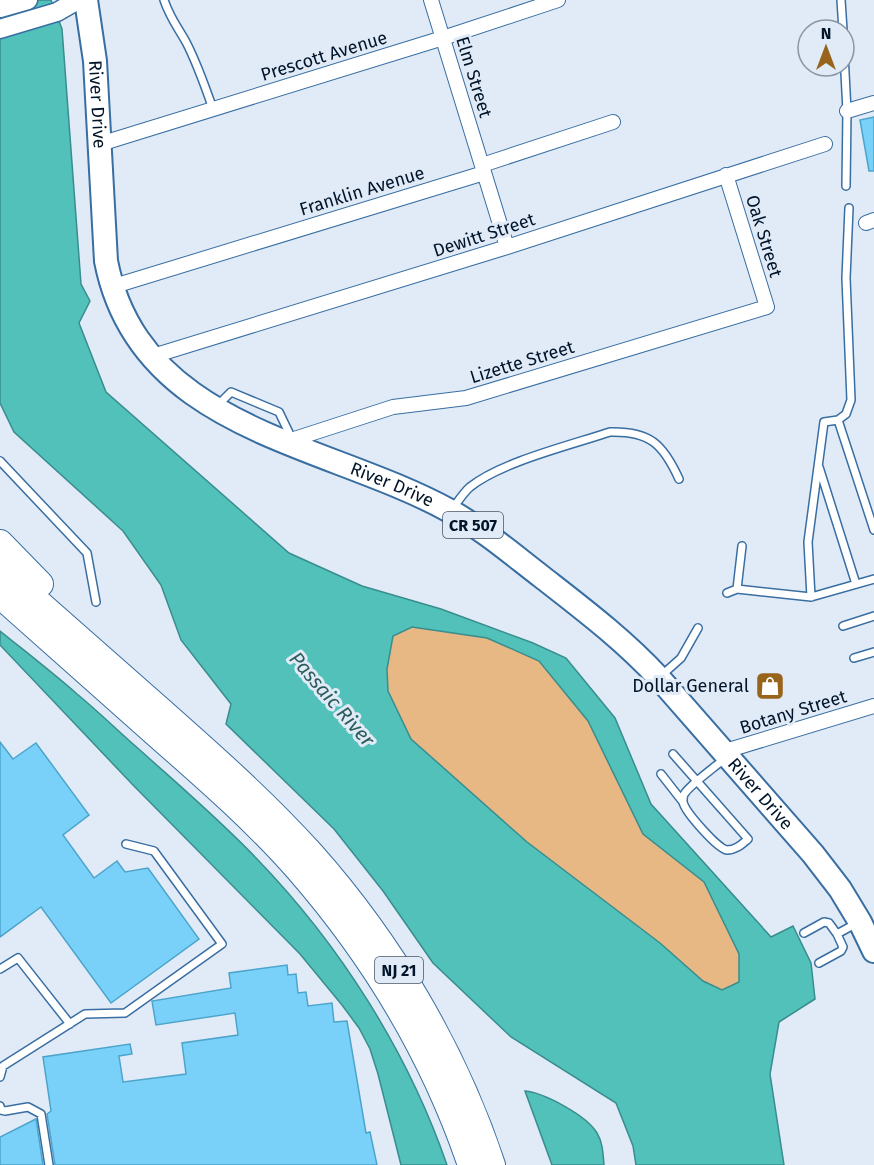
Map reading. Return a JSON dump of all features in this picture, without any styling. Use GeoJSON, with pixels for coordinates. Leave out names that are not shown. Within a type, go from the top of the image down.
{"type":"FeatureCollection","features":[{"type":"Feature","properties":{"kind":"highway"},"geometry":{"type":"LineString","coordinates":[[0,543],[98,641],[200,733],[255,810]]}},
{"type":"Feature","properties":{"kind":"highway","name":"NJ 21"},"geometry":{"type":"LineString","coordinates":[[0,569],[334,882],[395,965],[445,1052],[474,1114],[492,1165]]}},
{"type":"Feature","properties":{"kind":"highway","name":"NJ 21"},"geometry":{"type":"LineString","coordinates":[[0,595],[194,767],[255,810],[379,976],[427,1061],[455,1122],[471,1165]]}},
{"type":"Feature","properties":{"kind":"highway"},"geometry":{"type":"LineString","coordinates":[[0,613],[172,759],[255,810]]}},
{"type":"Feature","properties":{"kind":"main road","name":"River Drive"},"geometry":{"type":"LineString","coordinates":[[86,0],[93,39],[104,233],[111,287],[121,310],[153,357],[194,395],[214,409],[250,428],[289,440],[451,511],[496,541],[591,615],[644,661],[813,854],[840,889],[874,951]]}},
{"type":"Feature","properties":{"kind":"street"},"geometry":{"type":"LineString","coordinates":[[0,8],[28,0]]}},
{"type":"Feature","properties":{"kind":"street"},"geometry":{"type":"LineString","coordinates":[[0,29],[57,12],[78,0]]}},
{"type":"Feature","properties":{"kind":"street","name":"Elm Street"},"geometry":{"type":"LineString","coordinates":[[431,0],[507,247]]}},
{"type":"Feature","properties":{"kind":"street","name":"Prescott Avenue"},"geometry":{"type":"LineString","coordinates":[[100,144],[558,0]]}},
{"type":"Feature","properties":{"kind":"street"},"geometry":{"type":"LineString","coordinates":[[847,111],[874,103]]}},
{"type":"Feature","properties":{"kind":"street","name":"Franklin Avenue"},"geometry":{"type":"LineString","coordinates":[[111,287],[483,169],[613,122]]}},
{"type":"Feature","properties":{"kind":"street","name":"Dewitt Street"},"geometry":{"type":"LineString","coordinates":[[153,357],[507,247],[825,144]]}},
{"type":"Feature","properties":{"kind":"street","name":"Oak Street"},"geometry":{"type":"LineString","coordinates":[[726,175],[767,307]]}},
{"type":"Feature","properties":{"kind":"street","name":"Lizette Street"},"geometry":{"type":"LineString","coordinates":[[289,440],[393,407],[466,398],[767,307]]}},
{"type":"Feature","properties":{"kind":"street","name":"Botany Street"},"geometry":{"type":"LineString","coordinates":[[725,754],[874,706]]}},
{"type":"Feature","properties":{"kind":"lane"},"geometry":{"type":"LineString","coordinates":[[164,0],[170,18],[185,40],[196,63],[213,109]]}},
{"type":"Feature","properties":{"kind":"lane"},"geometry":{"type":"LineString","coordinates":[[841,0],[842,18]]}},
{"type":"Feature","properties":{"kind":"lane"},"geometry":{"type":"LineString","coordinates":[[845,78],[846,186]]}},
{"type":"Feature","properties":{"kind":"lane"},"geometry":{"type":"LineString","coordinates":[[812,597],[808,542],[824,422],[838,420],[846,414],[851,400],[846,278],[849,208]]}},
{"type":"Feature","properties":{"kind":"lane"},"geometry":{"type":"LineString","coordinates":[[838,420],[874,530]]}},
{"type":"Feature","properties":{"kind":"lane"},"geometry":{"type":"LineString","coordinates":[[451,511],[468,489],[492,473],[610,432],[626,432],[657,443],[670,458],[679,479]]}},
{"type":"Feature","properties":{"kind":"lane"},"geometry":{"type":"LineString","coordinates":[[0,461],[87,553],[96,602]]}},
{"type":"Feature","properties":{"kind":"lane"},"geometry":{"type":"LineString","coordinates":[[818,464],[856,584]]}},
{"type":"Feature","properties":{"kind":"lane"},"geometry":{"type":"LineString","coordinates":[[737,589],[742,546]]}},
{"type":"Feature","properties":{"kind":"lane"},"geometry":{"type":"LineString","coordinates":[[727,592],[737,589],[812,597],[874,579]]}},
{"type":"Feature","properties":{"kind":"lane"},"geometry":{"type":"LineString","coordinates":[[843,626],[874,616]]}},
{"type":"Feature","properties":{"kind":"lane"},"geometry":{"type":"LineString","coordinates":[[659,678],[681,658],[698,628]]}},
{"type":"Feature","properties":{"kind":"lane"},"geometry":{"type":"LineString","coordinates":[[854,658],[874,652]]}},
{"type":"Feature","properties":{"kind":"lane"},"geometry":{"type":"LineString","coordinates":[[661,774],[686,809],[720,847],[728,850],[736,848],[748,839],[673,754]]}},
{"type":"Feature","properties":{"kind":"lane"},"geometry":{"type":"LineString","coordinates":[[683,802],[684,793],[725,754]]}},
{"type":"Feature","properties":{"kind":"lane"},"geometry":{"type":"LineString","coordinates":[[0,1077],[1,1065],[85,1014],[125,1013],[222,944],[154,851],[126,844]]}},
{"type":"Feature","properties":{"kind":"lane"},"geometry":{"type":"LineString","coordinates":[[804,933],[824,922],[829,923],[837,934],[843,947],[842,951],[819,963]]}},
{"type":"Feature","properties":{"kind":"lane"},"geometry":{"type":"LineString","coordinates":[[837,934],[860,922]]}},
{"type":"Feature","properties":{"kind":"lane"},"geometry":{"type":"LineString","coordinates":[[0,969],[18,958],[70,1024]]}},
{"type":"Feature","properties":{"kind":"lane"},"geometry":{"type":"LineString","coordinates":[[0,1106],[1,1110],[5,1111],[27,1107],[41,1114],[49,1165]]}},
{"type":"Feature","properties":{"kind":"shaded area"},"geometry":{"type":"Polygon","coordinates":[[[412,627],[487,638],[539,661],[588,721],[643,834],[704,882],[739,954],[739,982],[722,990],[703,981],[660,943],[527,842],[411,739],[388,691],[387,669],[393,636],[412,627]]]}},
{"type":"Feature","properties":{"kind":"water","name":"Passaic River"},"geometry":{"type":"Polygon","coordinates":[[[0,0],[51,0],[62,29],[81,284],[90,301],[79,323],[106,392],[289,553],[362,586],[441,609],[533,643],[566,658],[615,718],[651,804],[771,937],[793,926],[811,963],[815,999],[779,1022],[770,1074],[784,1165],[636,1165],[633,1146],[616,1103],[511,1037],[433,963],[383,891],[334,829],[226,724],[231,704],[181,640],[161,585],[123,531],[14,432],[0,403],[0,0]],[[412,627],[393,636],[387,669],[388,691],[411,739],[527,842],[660,943],[703,981],[722,990],[739,982],[739,954],[704,882],[643,834],[588,721],[539,661],[487,638],[412,627]]]}},
{"type":"Feature","properties":{"kind":"water"},"geometry":{"type":"Polygon","coordinates":[[[0,631],[85,701],[200,804],[287,892],[343,964],[392,1041],[413,1082],[447,1165],[401,1165],[370,1049],[359,1028],[342,1005],[300,954],[132,784],[0,645],[0,631]]]}},
{"type":"Feature","properties":{"kind":"water"},"geometry":{"type":"Polygon","coordinates":[[[525,1091],[565,1106],[592,1126],[600,1141],[604,1165],[552,1165],[525,1091]]]}},
{"type":"Feature","properties":{"kind":"building"},"geometry":{"type":"Polygon","coordinates":[[[874,117],[874,171],[869,171],[860,120],[874,117]]]}},
{"type":"Feature","properties":{"kind":"building"},"geometry":{"type":"Polygon","coordinates":[[[0,742],[13,759],[36,743],[89,815],[63,835],[94,878],[117,861],[125,872],[148,868],[199,939],[111,1003],[41,907],[0,937],[0,742]]]}},
{"type":"Feature","properties":{"kind":"building"},"geometry":{"type":"Polygon","coordinates":[[[287,965],[288,975],[296,974],[298,993],[306,992],[308,1006],[332,1003],[334,1022],[347,1021],[366,1133],[370,1132],[377,1165],[55,1165],[47,1114],[51,1111],[43,1057],[130,1044],[132,1054],[119,1056],[123,1082],[186,1074],[182,1043],[238,1035],[235,1013],[156,1025],[152,1001],[231,988],[229,973],[287,965]]]}},
{"type":"Feature","properties":{"kind":"building"},"geometry":{"type":"Polygon","coordinates":[[[36,1119],[43,1165],[0,1165],[0,1137],[36,1119]]]}},
{"type":"Feature","properties":{"kind":"place","name":"Dollar General"},"geometry":{"type":"Point","coordinates":[770,686]}}]}
